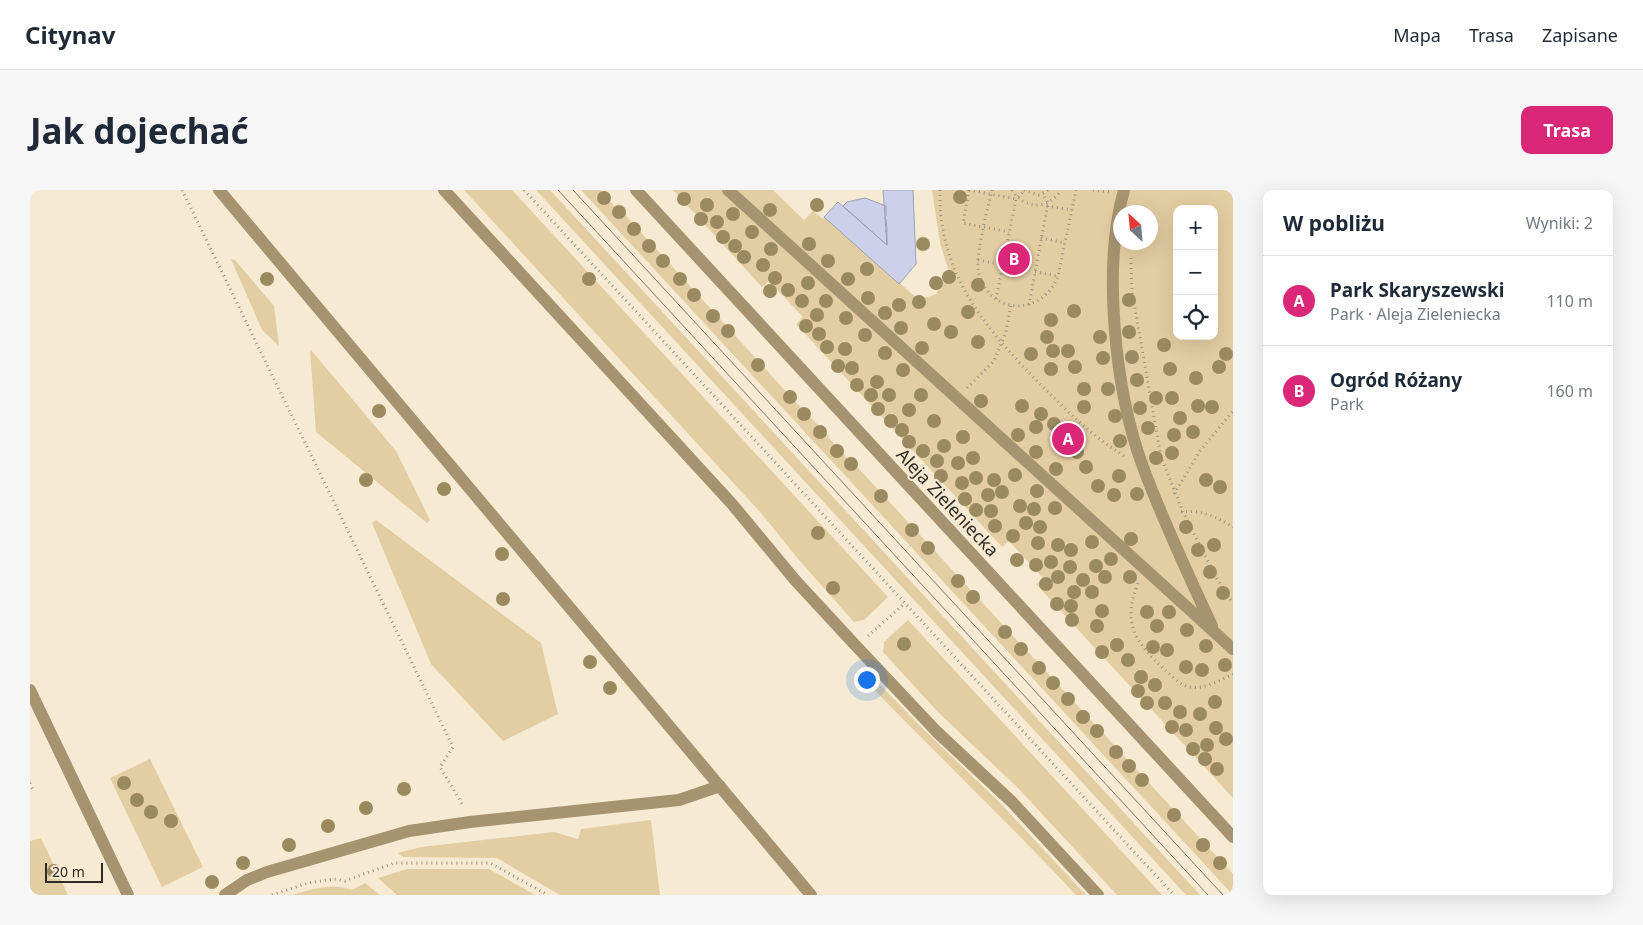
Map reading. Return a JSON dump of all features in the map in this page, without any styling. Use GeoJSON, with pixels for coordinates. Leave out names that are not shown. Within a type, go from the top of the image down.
{"type":"FeatureCollection","features":[{"type":"Feature","properties":{"kind":"street"},"geometry":{"type":"LineString","coordinates":[[219,190],[812,895]]}},
{"type":"Feature","properties":{"kind":"street"},"geometry":{"type":"LineString","coordinates":[[444,190],[732,504],[795,580],[857,647],[937,732],[1012,802],[1098,895]]}},
{"type":"Feature","properties":{"kind":"street","name":"Aleja Zieleniecka"},"geometry":{"type":"LineString","coordinates":[[636,190],[1233,837]]}},
{"type":"Feature","properties":{"kind":"street"},"geometry":{"type":"LineString","coordinates":[[728,190],[1233,649]]}},
{"type":"Feature","properties":{"kind":"street"},"geometry":{"type":"LineString","coordinates":[[1124,190],[1117,220],[1114,253],[1114,298],[1118,352],[1124,392],[1142,464],[1161,513],[1214,630]]}},
{"type":"Feature","properties":{"kind":"street"},"geometry":{"type":"LineString","coordinates":[[30,690],[128,895]]}},
{"type":"Feature","properties":{"kind":"street"},"geometry":{"type":"LineString","coordinates":[[224,895],[247,880],[267,872],[409,831],[470,822],[679,800],[720,786]]}},
{"type":"Feature","properties":{"kind":"path"},"geometry":{"type":"LineString","coordinates":[[182,190],[454,747],[440,767],[462,802],[470,822]]}},
{"type":"Feature","properties":{"kind":"path"},"geometry":{"type":"LineString","coordinates":[[524,190],[1174,895]]}},
{"type":"Feature","properties":{"kind":"path"},"geometry":{"type":"LineString","coordinates":[[940,190],[946,245],[955,272],[971,303],[1001,345],[1075,420],[1099,440],[1128,459],[1142,464]]}},
{"type":"Feature","properties":{"kind":"path"},"geometry":{"type":"LineString","coordinates":[[1009,232],[963,222],[969,190],[991,192],[1017,198],[1031,205],[1047,204],[1072,210]]}},
{"type":"Feature","properties":{"kind":"path"},"geometry":{"type":"LineString","coordinates":[[1012,190],[1017,198]]}},
{"type":"Feature","properties":{"kind":"path"},"geometry":{"type":"LineString","coordinates":[[996,299],[1017,198],[1025,190],[1034,195],[1043,194],[1048,190]]}},
{"type":"Feature","properties":{"kind":"path"},"geometry":{"type":"LineString","coordinates":[[1047,204],[1061,190]]}},
{"type":"Feature","properties":{"kind":"path"},"geometry":{"type":"LineString","coordinates":[[991,192],[978,260],[979,276],[996,299],[1012,306],[1038,302],[1054,288],[1076,190]]}},
{"type":"Feature","properties":{"kind":"path"},"geometry":{"type":"LineString","coordinates":[[1028,304],[1047,204],[1043,194]]}},
{"type":"Feature","properties":{"kind":"path"},"geometry":{"type":"LineString","coordinates":[[1041,238],[1065,243]]}},
{"type":"Feature","properties":{"kind":"path"},"geometry":{"type":"LineString","coordinates":[[1131,254],[1132,292],[1144,370],[1161,457],[1183,512],[1217,579],[1233,603]]}},
{"type":"Feature","properties":{"kind":"path"},"geometry":{"type":"LineString","coordinates":[[978,260],[1002,265]]}},
{"type":"Feature","properties":{"kind":"path"},"geometry":{"type":"LineString","coordinates":[[1034,272],[1058,276]]}},
{"type":"Feature","properties":{"kind":"path"},"geometry":{"type":"LineString","coordinates":[[956,399],[994,361],[1001,345],[1012,306]]}},
{"type":"Feature","properties":{"kind":"path"},"geometry":{"type":"LineString","coordinates":[[1161,513],[1200,451],[1233,410]]}},
{"type":"Feature","properties":{"kind":"path"},"geometry":{"type":"LineString","coordinates":[[1161,513],[1206,513],[1233,527]]}},
{"type":"Feature","properties":{"kind":"path"},"geometry":{"type":"LineString","coordinates":[[1228,524],[1233,523]]}},
{"type":"Feature","properties":{"kind":"path"},"geometry":{"type":"LineString","coordinates":[[1146,570],[1139,580],[1131,606],[1132,626],[1139,644],[1178,682],[1188,687],[1204,686],[1233,674]]}},
{"type":"Feature","properties":{"kind":"path"},"geometry":{"type":"LineString","coordinates":[[873,632],[905,603]]}},
{"type":"Feature","properties":{"kind":"path"},"geometry":{"type":"LineString","coordinates":[[30,783],[33,790]]}},
{"type":"Feature","properties":{"kind":"path"},"geometry":{"type":"LineString","coordinates":[[272,895],[308,883],[334,879],[345,881],[394,863],[490,862],[548,895]]}},
{"type":"Feature","properties":{"kind":"shaded area"},"geometry":{"type":"Polygon","coordinates":[[[464,190],[512,190],[888,597],[864,620],[854,622],[799,560],[761,513],[464,190]]]}},
{"type":"Feature","properties":{"kind":"shaded area"},"geometry":{"type":"Polygon","coordinates":[[[536,190],[550,190],[1200,895],[1186,895],[536,190]]]}},
{"type":"Feature","properties":{"kind":"shaded area"},"geometry":{"type":"Polygon","coordinates":[[[581,190],[600,190],[616,208],[618,207],[801,408],[829,436],[847,458],[1233,874],[1233,895],[581,190]]]}},
{"type":"Feature","properties":{"kind":"shaded area"},"geometry":{"type":"Polygon","coordinates":[[[673,190],[773,190],[804,220],[813,211],[823,219],[824,217],[919,300],[936,294],[949,272],[940,243],[932,190],[1233,190],[1233,798],[1036,584],[1043,578],[1009,541],[1002,547],[796,324],[803,317],[769,281],[762,287],[673,190]]]}},
{"type":"Feature","properties":{"kind":"shaded area"},"geometry":{"type":"Polygon","coordinates":[[[231,259],[235,260],[274,306],[279,346],[262,330],[231,259]]]}},
{"type":"Feature","properties":{"kind":"shaded area"},"geometry":{"type":"Polygon","coordinates":[[[310,349],[396,451],[430,520],[427,523],[316,432],[310,349]]]}},
{"type":"Feature","properties":{"kind":"shaded area"},"geometry":{"type":"Polygon","coordinates":[[[376,520],[541,643],[558,714],[503,741],[431,664],[372,523],[376,520]]]}},
{"type":"Feature","properties":{"kind":"shaded area"},"geometry":{"type":"Polygon","coordinates":[[[908,620],[1162,895],[1117,895],[1019,789],[938,712],[883,652],[884,642],[908,620]]]}},
{"type":"Feature","properties":{"kind":"shaded area"},"geometry":{"type":"Polygon","coordinates":[[[866,670],[920,726],[1000,803],[1086,895],[1076,895],[1023,839],[887,703],[860,675],[866,670]]]}},
{"type":"Feature","properties":{"kind":"shaded area"},"geometry":{"type":"Polygon","coordinates":[[[150,759],[203,867],[162,887],[110,778],[150,759]]]}},
{"type":"Feature","properties":{"kind":"shaded area"},"geometry":{"type":"Polygon","coordinates":[[[651,820],[660,895],[560,895],[497,858],[404,857],[397,853],[421,847],[554,832],[578,839],[581,829],[651,820]]]}},
{"type":"Feature","properties":{"kind":"shaded area"},"geometry":{"type":"Polygon","coordinates":[[[41,838],[68,895],[30,895],[30,841],[41,838]]]}},
{"type":"Feature","properties":{"kind":"shaded area"},"geometry":{"type":"Polygon","coordinates":[[[407,869],[489,869],[535,895],[397,895],[378,878],[407,869]]]}},
{"type":"Feature","properties":{"kind":"shaded area"},"geometry":{"type":"Polygon","coordinates":[[[365,883],[380,895],[293,895],[330,887],[352,890],[365,883]]]}},
{"type":"Feature","properties":{"kind":"building"},"geometry":{"type":"Polygon","coordinates":[[[883,190],[913,190],[916,264],[899,284],[824,217],[838,202],[887,245],[883,190]]]}},
{"type":"Feature","properties":{"kind":"building"},"geometry":{"type":"Polygon","coordinates":[[[865,198],[886,206],[886,216],[884,218],[886,219],[887,245],[843,206],[847,202],[865,198]]]}},
{"type":"Feature","properties":{"kind":"tram line"},"geometry":{"type":"LineString","coordinates":[[558,190],[1208,895]]}},
{"type":"Feature","properties":{"kind":"tram line"},"geometry":{"type":"LineString","coordinates":[[573,190],[1223,895]]}},
{"type":"Feature","properties":{"kind":"place","name":"Ogród Różany"},"geometry":{"type":"Point","coordinates":[1014,259]}},
{"type":"Feature","properties":{"kind":"place","name":"Park Skaryszewski"},"geometry":{"type":"Point","coordinates":[1068,439]}}]}
